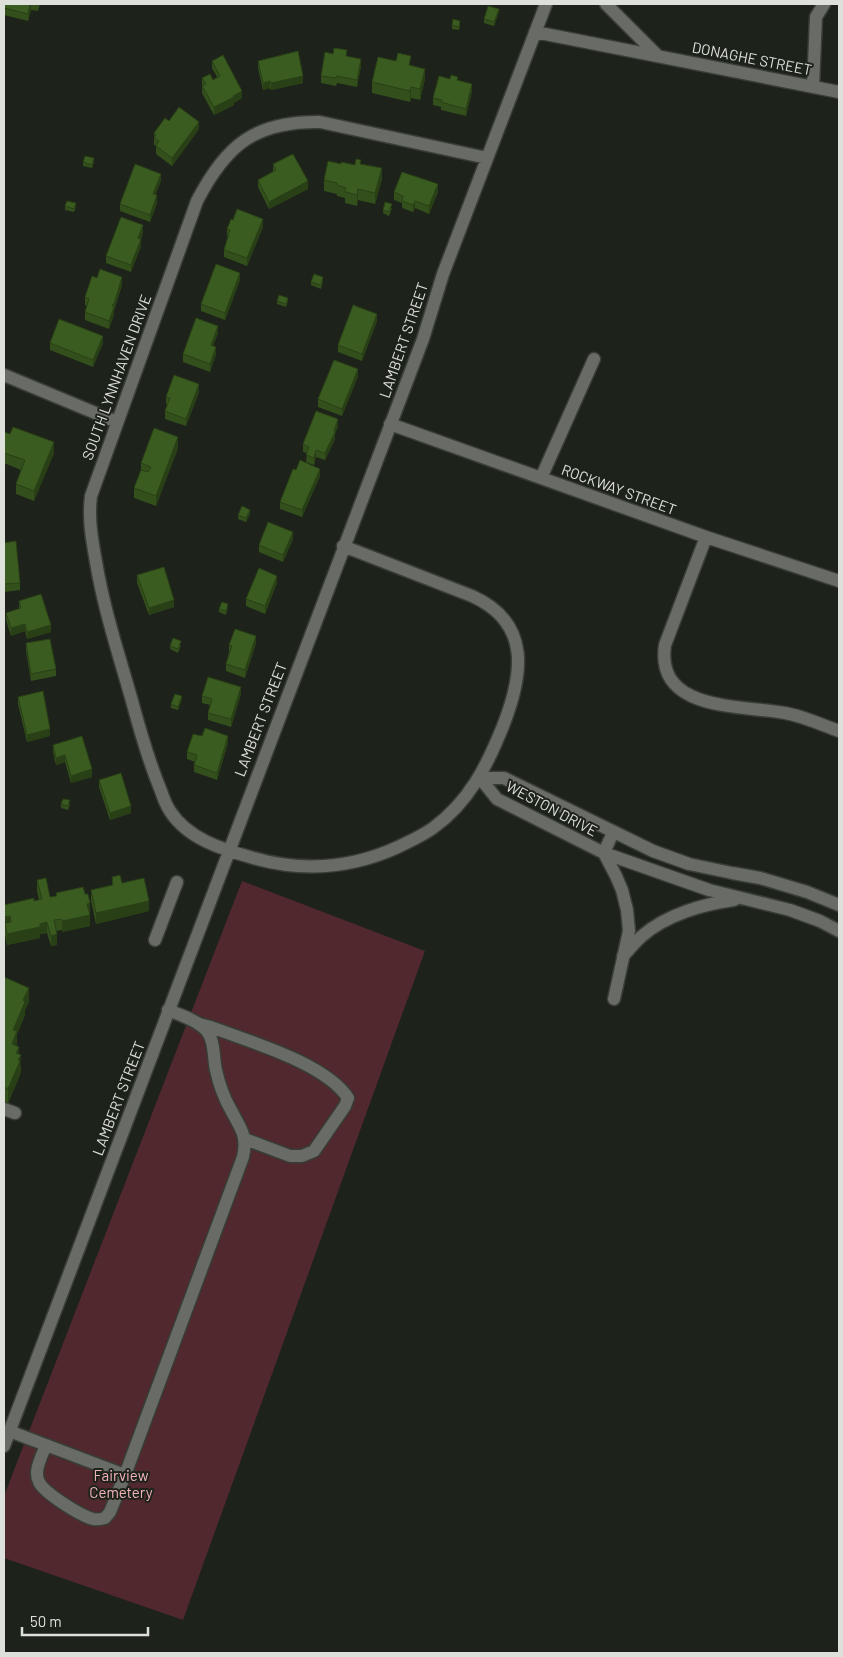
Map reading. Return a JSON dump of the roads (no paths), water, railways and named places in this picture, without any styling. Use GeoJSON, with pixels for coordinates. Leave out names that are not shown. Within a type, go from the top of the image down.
{"type":"FeatureCollection","features":[{"type":"Feature","properties":{"kind":"street","name":"LAMBERT STREET"},"geometry":{"type":"LineString","coordinates":[[4,1446],[343,546],[423,339],[443,274],[546,4]]}},
{"type":"Feature","properties":{"kind":"street"},"geometry":{"type":"LineString","coordinates":[[606,4],[658,56]]}},
{"type":"Feature","properties":{"kind":"street"},"geometry":{"type":"LineString","coordinates":[[813,87],[815,25],[818,12],[824,4]]}},
{"type":"Feature","properties":{"kind":"street","name":"DONAGHE STREET"},"geometry":{"type":"LineString","coordinates":[[535,32],[839,92]]}},
{"type":"Feature","properties":{"kind":"street","name":"SOUTH LYNNHAVEN DRIVE"},"geometry":{"type":"LineString","coordinates":[[343,546],[482,600],[495,610],[510,628],[518,650],[517,684],[509,710],[492,754],[480,778],[461,803],[432,829],[416,839],[369,858],[345,864],[319,867],[267,862],[228,851],[199,838],[181,824],[169,810],[153,773],[102,597],[91,532],[91,499],[197,201],[218,165],[234,150],[251,136],[286,124],[320,122],[487,158]]}},
{"type":"Feature","properties":{"kind":"street"},"geometry":{"type":"LineString","coordinates":[[541,478],[594,359]]}},
{"type":"Feature","properties":{"kind":"street"},"geometry":{"type":"LineString","coordinates":[[4,375],[117,422]]}},
{"type":"Feature","properties":{"kind":"street","name":"ROCKWAY STREET"},"geometry":{"type":"LineString","coordinates":[[390,424],[706,537],[839,581]]}},
{"type":"Feature","properties":{"kind":"street"},"geometry":{"type":"LineString","coordinates":[[706,537],[665,645],[665,664],[673,681],[684,693],[707,702],[788,714],[839,731]]}},
{"type":"Feature","properties":{"kind":"street","name":"WESTON DRIVE"},"geometry":{"type":"LineString","coordinates":[[480,778],[504,778],[653,851],[689,864],[760,878],[807,892],[839,905]]}},
{"type":"Feature","properties":{"kind":"street","name":"WESTON DRIVE"},"geometry":{"type":"LineString","coordinates":[[480,778],[497,799],[604,853],[709,890],[790,910],[820,921],[839,931]]}},
{"type":"Feature","properties":{"kind":"street"},"geometry":{"type":"LineString","coordinates":[[613,832],[604,853],[616,876],[627,910],[629,931],[614,1000]]}},
{"type":"Feature","properties":{"kind":"street"},"geometry":{"type":"LineString","coordinates":[[155,940],[176,882]]}},
{"type":"Feature","properties":{"kind":"street"},"geometry":{"type":"LineString","coordinates":[[623,956],[642,936],[672,918],[716,902],[744,898]]}},
{"type":"Feature","properties":{"kind":"street"},"geometry":{"type":"LineString","coordinates":[[46,1445],[37,1468],[38,1482],[49,1493],[94,1520],[105,1518],[110,1512],[125,1475],[243,1157],[245,1139],[241,1127],[230,1110],[222,1092],[215,1068],[211,1038],[207,1030],[168,1010]]}},
{"type":"Feature","properties":{"kind":"street"},"geometry":{"type":"LineString","coordinates":[[198,1024],[212,1026],[311,1066],[343,1091],[348,1098],[345,1106],[314,1151],[308,1154],[290,1156],[245,1139]]}},
{"type":"Feature","properties":{"kind":"street"},"geometry":{"type":"LineString","coordinates":[[9,1431],[125,1475]]}},
{"type":"Feature","properties":{"kind":"park label","name":"Fairview Cemetery"},"geometry":{"type":"Point","coordinates":[121,1484]}}]}
